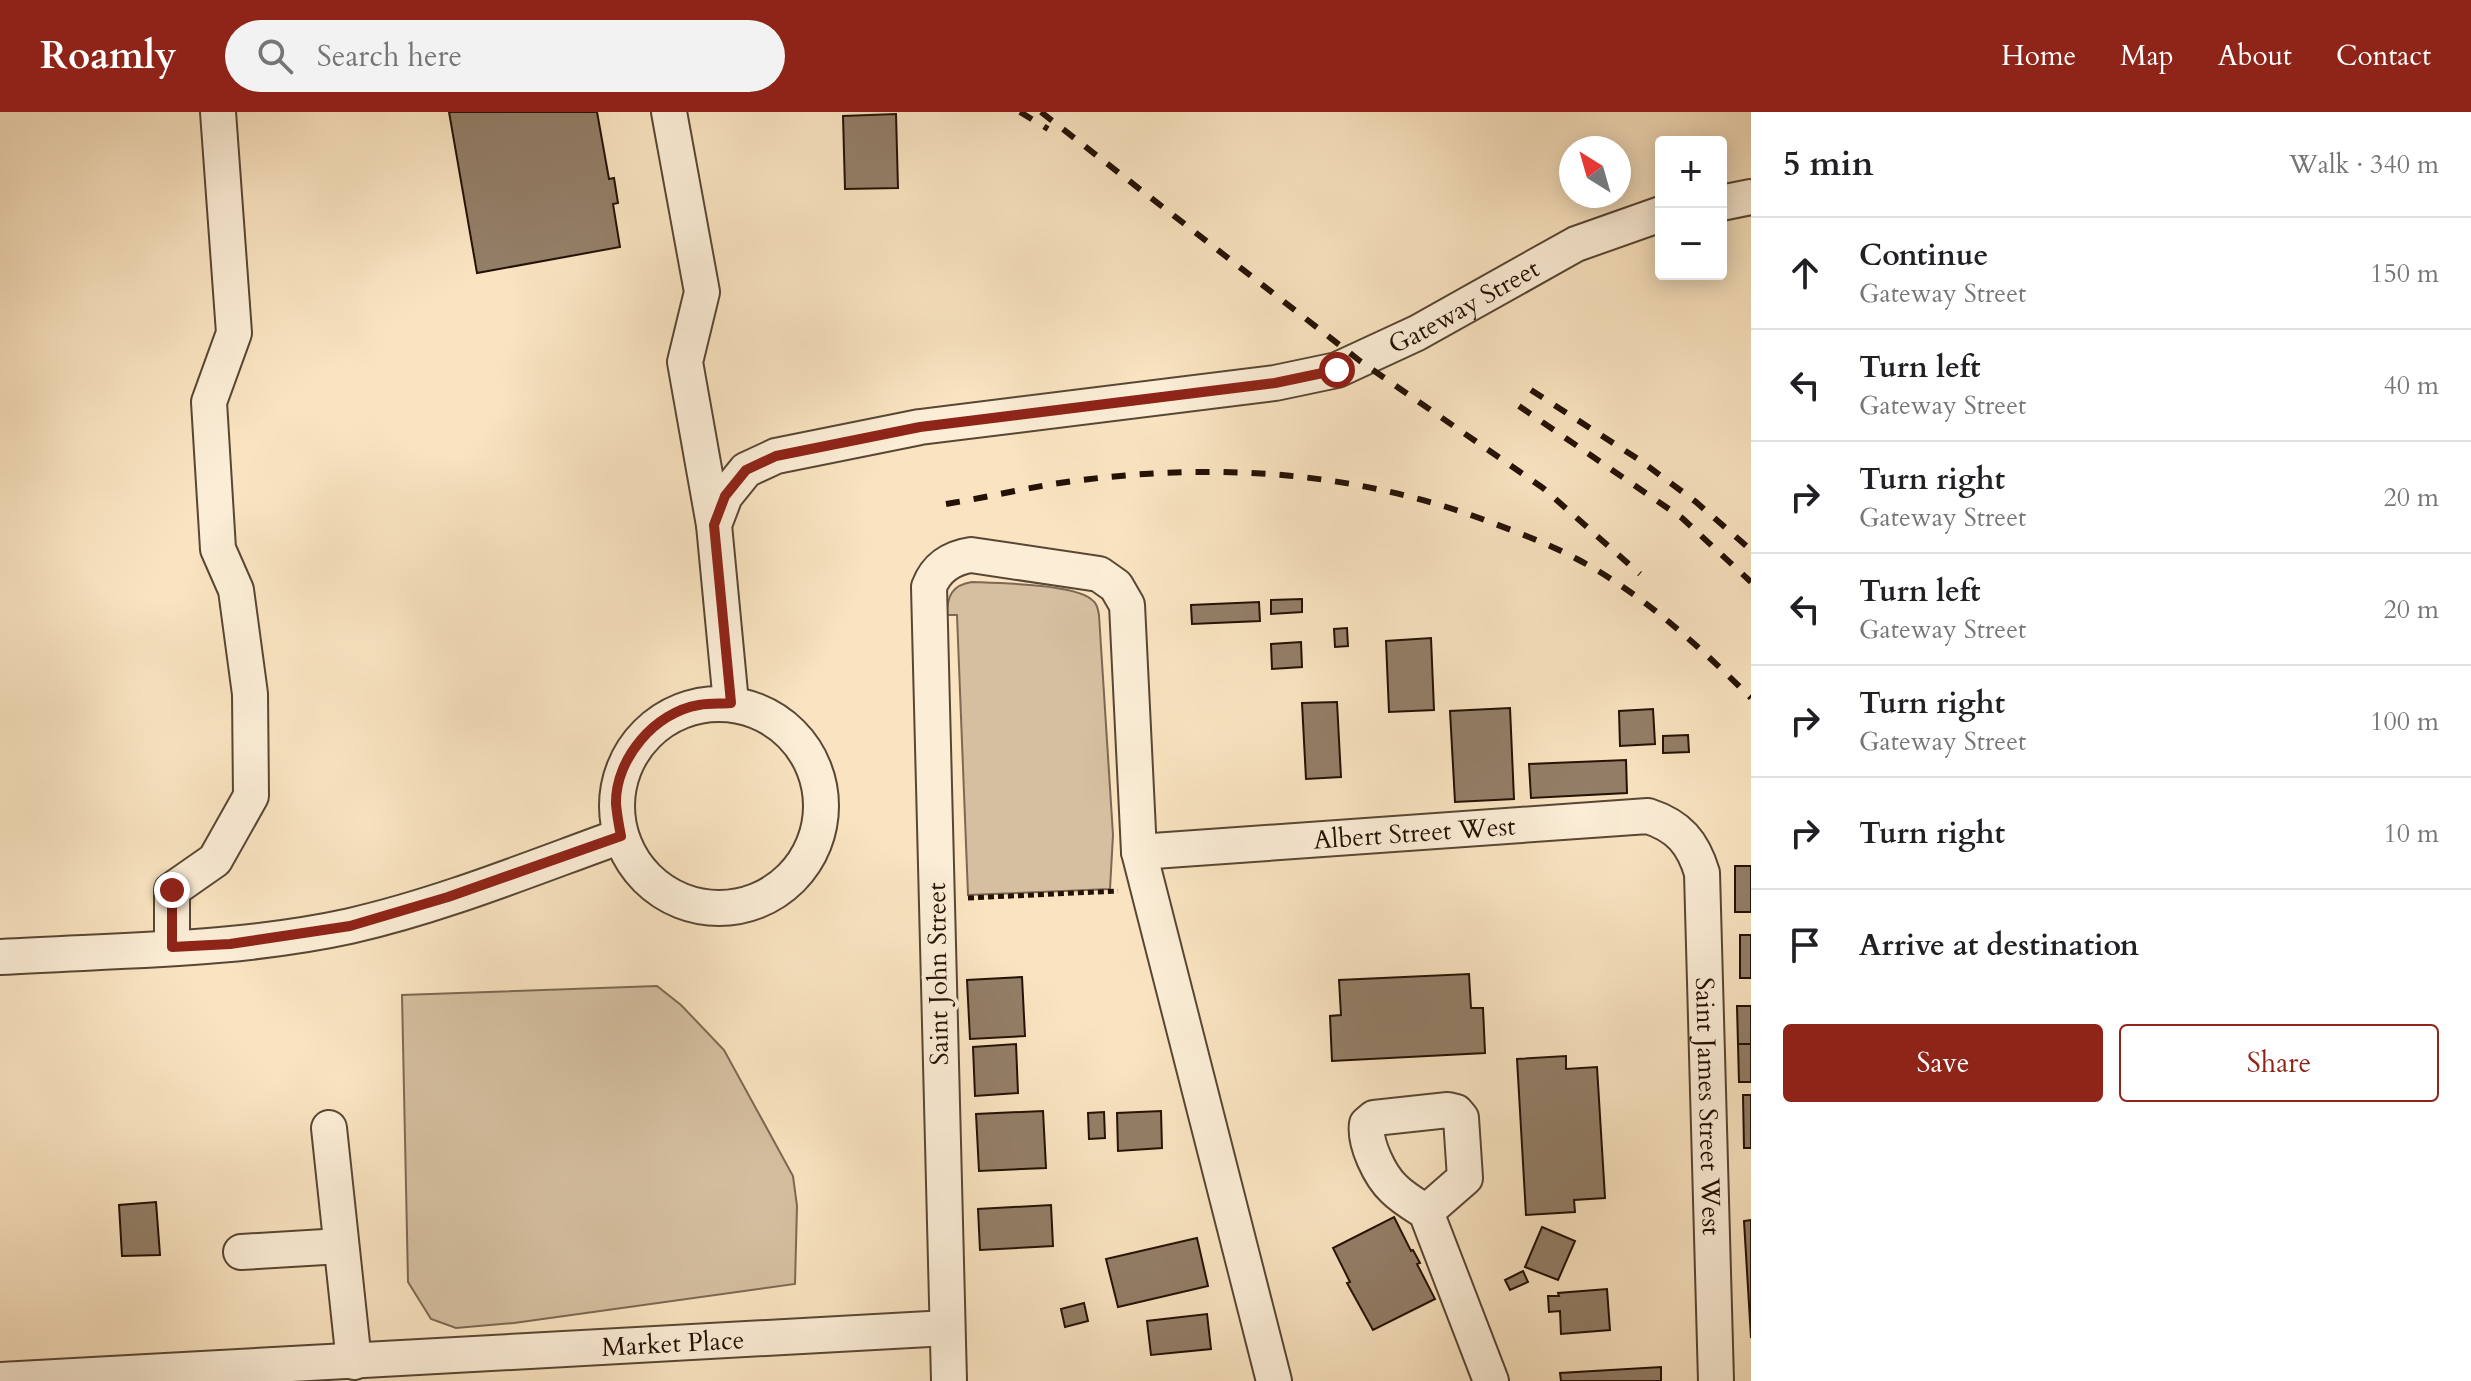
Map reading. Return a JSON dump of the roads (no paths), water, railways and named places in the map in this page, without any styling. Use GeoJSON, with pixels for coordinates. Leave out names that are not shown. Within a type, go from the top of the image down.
{"type":"FeatureCollection","features":[{"type":"Feature","properties":{"kind":"street"},"geometry":{"type":"LineString","coordinates":[[172,947],[172,890],[215,860],[251,796],[250,694],[236,590],[218,549],[209,402],[234,333],[218,112]]}},
{"type":"Feature","properties":{"kind":"street"},"geometry":{"type":"LineString","coordinates":[[669,112],[702,292],[685,362],[714,525],[731,703]]}},
{"type":"Feature","properties":{"kind":"street"},"geometry":{"type":"LineString","coordinates":[[1727,202],[1751,197]]}},
{"type":"Feature","properties":{"kind":"street","name":"Gateway Street"},"geometry":{"type":"LineString","coordinates":[[714,525],[725,496],[746,470],[776,456],[920,427],[1275,383],[1337,370],[1417,333],[1576,244],[1655,216]]}},
{"type":"Feature","properties":{"kind":"street","name":"Saint John Street"},"geometry":{"type":"LineString","coordinates":[[949,1381],[929,600],[929,587],[939,569],[959,557],[971,555],[1099,574],[1123,595],[1129,614],[1139,852]]}},
{"type":"Feature","properties":{"kind":"street"},"geometry":{"type":"LineString","coordinates":[[731,703],[764,713],[792,732],[811,760],[822,792],[820,826],[808,857],[786,884],[746,904],[724,908],[690,905],[660,890],[636,866],[621,836],[616,802],[623,769],[640,740],[666,718],[697,705],[731,703]]}},
{"type":"Feature","properties":{"kind":"street","name":"Albert Street West"},"geometry":{"type":"LineString","coordinates":[[1139,852],[1648,816],[1667,822],[1683,836]]}},
{"type":"Feature","properties":{"kind":"street"},"geometry":{"type":"LineString","coordinates":[[0,957],[230,944],[350,926],[448,897],[621,836]]}},
{"type":"Feature","properties":{"kind":"street","name":"Saint James Street West"},"geometry":{"type":"LineString","coordinates":[[1683,836],[1696,853],[1702,873],[1716,1381]]}},
{"type":"Feature","properties":{"kind":"street"},"geometry":{"type":"LineString","coordinates":[[1139,852],[1274,1381]]}},
{"type":"Feature","properties":{"kind":"street"},"geometry":{"type":"LineString","coordinates":[[329,1128],[354,1362]]}},
{"type":"Feature","properties":{"kind":"street"},"geometry":{"type":"LineString","coordinates":[[1426,1212],[1491,1381]]}},
{"type":"Feature","properties":{"kind":"street"},"geometry":{"type":"LineString","coordinates":[[241,1252],[341,1246]]}},
{"type":"Feature","properties":{"kind":"street","name":"Market Place"},"geometry":{"type":"LineString","coordinates":[[0,1380],[209,1376],[354,1362],[947,1328]]}},
{"type":"Feature","properties":{"kind":"railway"},"geometry":{"type":"LineString","coordinates":[[1020,112],[1048,129]]}},
{"type":"Feature","properties":{"kind":"railway"},"geometry":{"type":"LineString","coordinates":[[1041,112],[1360,361],[1543,488],[1640,574]]}},
{"type":"Feature","properties":{"kind":"railway"},"geometry":{"type":"LineString","coordinates":[[1531,390],[1641,461],[1696,502],[1751,550]]}},
{"type":"Feature","properties":{"kind":"railway"},"geometry":{"type":"LineString","coordinates":[[1519,406],[1682,518],[1751,582]]}},
{"type":"Feature","properties":{"kind":"railway"},"geometry":{"type":"LineString","coordinates":[[946,504],[1053,484],[1162,473],[1270,474],[1377,489],[1482,519],[1577,559],[1625,588],[1669,622],[1751,698]]}}]}
